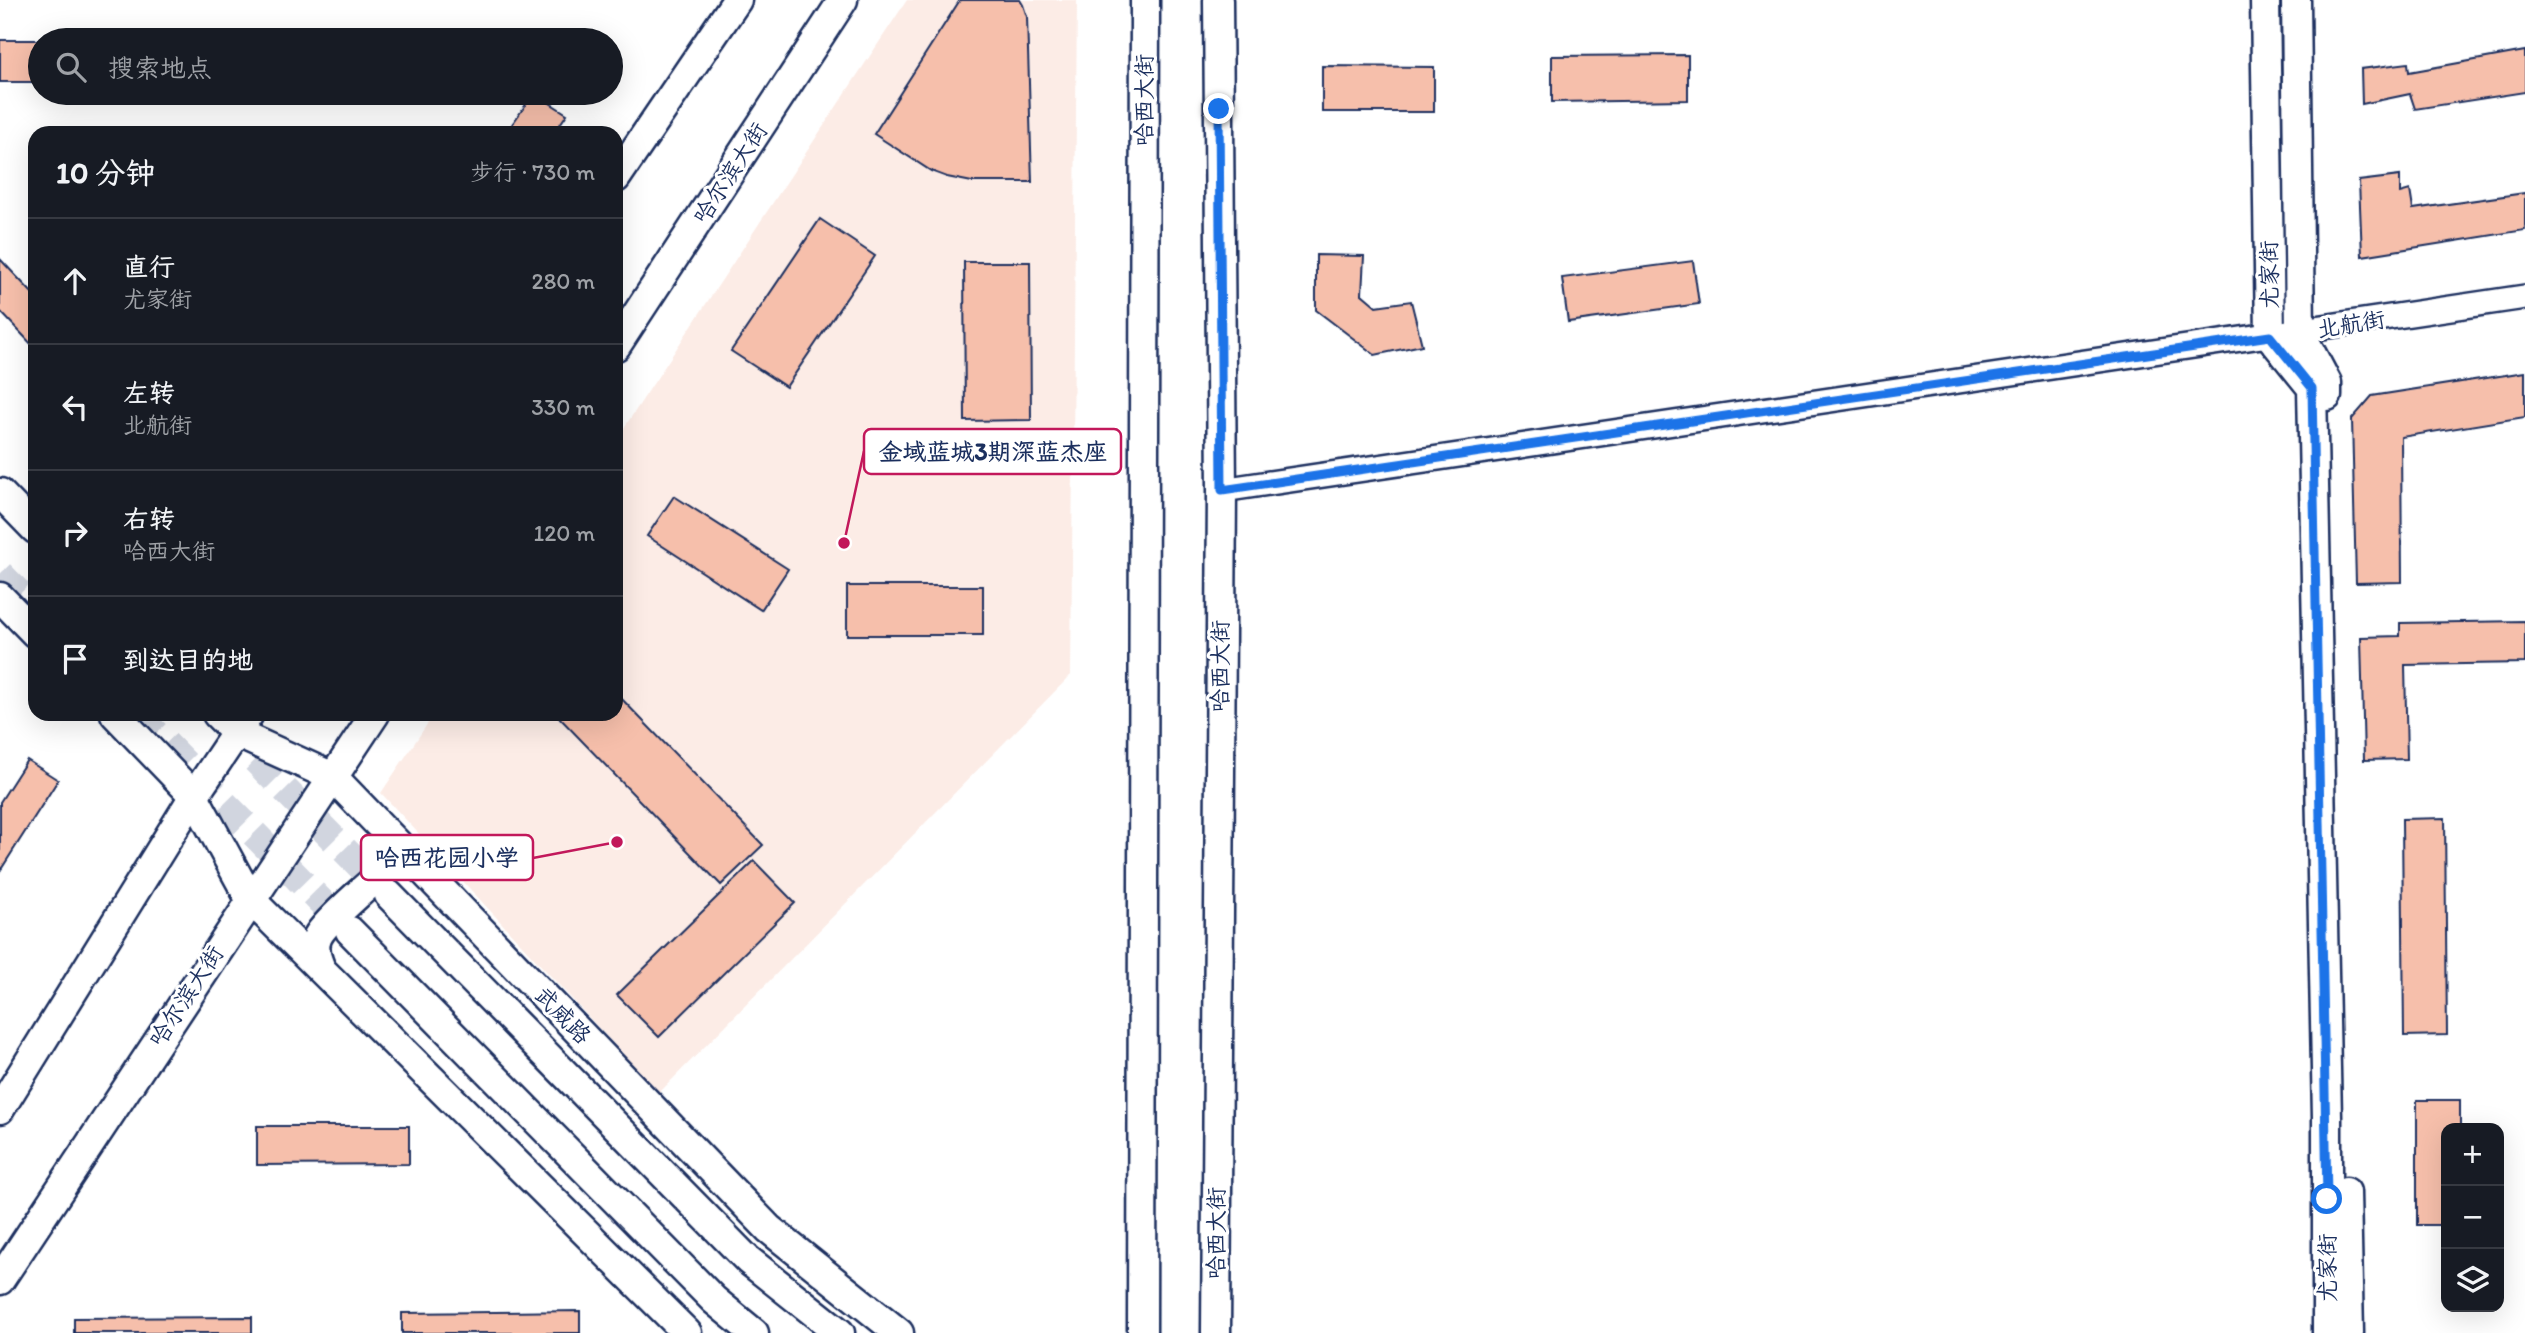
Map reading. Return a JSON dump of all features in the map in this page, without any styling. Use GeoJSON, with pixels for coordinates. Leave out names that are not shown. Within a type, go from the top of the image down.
{"type":"FeatureCollection","features":[{"type":"Feature","properties":{"kind":"main road"},"geometry":{"type":"LineString","coordinates":[[623,168],[737,0]]}},
{"type":"Feature","properties":{"kind":"main road","name":"哈尔滨大街"},"geometry":{"type":"LineString","coordinates":[[623,335],[843,0]]}},
{"type":"Feature","properties":{"kind":"main road","name":"哈西大街"},"geometry":{"type":"LineString","coordinates":[[1142,1333],[1145,0]]}},
{"type":"Feature","properties":{"kind":"main road","name":"哈西大街"},"geometry":{"type":"LineString","coordinates":[[1216,1333],[1222,490],[1218,0]]}},
{"type":"Feature","properties":{"kind":"main road","name":"尤家街"},"geometry":{"type":"LineString","coordinates":[[2264,0],[2270,336],[2312,388],[2327,1118],[2327,1333]]}},
{"type":"Feature","properties":{"kind":"main road","name":"尤家街"},"geometry":{"type":"LineString","coordinates":[[2296,0],[2300,332],[2327,383],[2349,1333]]}},
{"type":"Feature","properties":{"kind":"main road"},"geometry":{"type":"LineString","coordinates":[[0,493],[28,521]]}},
{"type":"Feature","properties":{"kind":"main road"},"geometry":{"type":"LineString","coordinates":[[0,597],[28,626]]}},
{"type":"Feature","properties":{"kind":"main road"},"geometry":{"type":"LineString","coordinates":[[121,721],[194,796],[250,899],[687,1333]]}},
{"type":"Feature","properties":{"kind":"main road"},"geometry":{"type":"LineString","coordinates":[[0,1109],[194,796],[233,721]]}},
{"type":"Feature","properties":{"kind":"main road","name":"武威路"},"geometry":{"type":"LineString","coordinates":[[236,721],[333,777],[769,1229],[899,1333]]}},
{"type":"Feature","properties":{"kind":"main road","name":"哈尔滨大街"},"geometry":{"type":"LineString","coordinates":[[0,1280],[369,721]]}},
{"type":"Feature","properties":{"kind":"main road"},"geometry":{"type":"LineString","coordinates":[[321,969],[315,953],[318,936],[384,869],[400,860],[418,865]]}},
{"type":"Feature","properties":{"kind":"main road","name":"武威路"},"geometry":{"type":"LineString","coordinates":[[389,895],[748,1260],[840,1333]]}},
{"type":"Feature","properties":{"kind":"main road"},"geometry":{"type":"LineString","coordinates":[[350,931],[714,1300],[754,1333]]}},
{"type":"Feature","properties":{"kind":"street","name":"北航街"},"geometry":{"type":"LineString","coordinates":[[1222,490],[2525,297]]}},
{"type":"Feature","properties":{"kind":"shaded area"},"geometry":{"type":"Polygon","coordinates":[[[907,0],[1077,0],[1071,675],[659,1093],[381,793],[429,721],[623,721],[623,429],[907,0]]]}},
{"type":"Feature","properties":{"kind":"building"},"geometry":{"type":"Polygon","coordinates":[[[960,0],[1020,0],[1023,5],[1027,17],[1032,182],[972,182],[947,177],[931,171],[874,134],[960,0]]]}},
{"type":"Feature","properties":{"kind":"building"},"geometry":{"type":"Polygon","coordinates":[[[0,40],[28,40],[28,82],[0,82],[0,40]]]}},
{"type":"Feature","properties":{"kind":"building"},"geometry":{"type":"Polygon","coordinates":[[[2525,51],[2525,92],[2415,109],[2410,94],[2362,104],[2361,69],[2408,63],[2409,72],[2525,51]]]}},
{"type":"Feature","properties":{"kind":"building"},"geometry":{"type":"Polygon","coordinates":[[[1688,55],[1688,100],[1552,102],[1552,56],[1688,55]]]}},
{"type":"Feature","properties":{"kind":"building"},"geometry":{"type":"Polygon","coordinates":[[[1322,66],[1434,67],[1434,112],[1322,112],[1322,66]]]}},
{"type":"Feature","properties":{"kind":"building"},"geometry":{"type":"Polygon","coordinates":[[[526,105],[553,105],[567,114],[559,126],[511,126],[526,105]]]}},
{"type":"Feature","properties":{"kind":"building"},"geometry":{"type":"Polygon","coordinates":[[[2400,176],[2400,193],[2410,190],[2413,209],[2525,193],[2525,230],[2362,256],[2359,181],[2400,176]]]}},
{"type":"Feature","properties":{"kind":"building"},"geometry":{"type":"Polygon","coordinates":[[[820,219],[875,256],[786,387],[731,351],[820,219]]]}},
{"type":"Feature","properties":{"kind":"building"},"geometry":{"type":"Polygon","coordinates":[[[1316,255],[1364,256],[1362,294],[1376,306],[1411,301],[1422,345],[1375,355],[1316,310],[1316,255]]]}},
{"type":"Feature","properties":{"kind":"building"},"geometry":{"type":"Polygon","coordinates":[[[0,259],[28,289],[28,341],[0,311],[0,259]]]}},
{"type":"Feature","properties":{"kind":"building"},"geometry":{"type":"Polygon","coordinates":[[[1693,261],[1699,304],[1568,322],[1562,278],[1693,261]]]}},
{"type":"Feature","properties":{"kind":"building"},"geometry":{"type":"Polygon","coordinates":[[[964,262],[1030,262],[1031,420],[965,421],[964,262]]]}},
{"type":"Feature","properties":{"kind":"building"},"geometry":{"type":"Polygon","coordinates":[[[2525,372],[2525,417],[2401,437],[2402,582],[2356,583],[2352,419],[2372,396],[2525,372]]]}},
{"type":"Feature","properties":{"kind":"building"},"geometry":{"type":"Polygon","coordinates":[[[674,496],[788,569],[761,610],[647,536],[674,496]]]}},
{"type":"Feature","properties":{"kind":"building"},"geometry":{"type":"Polygon","coordinates":[[[847,586],[983,586],[983,635],[847,635],[847,586]]]}},
{"type":"Feature","properties":{"kind":"building"},"geometry":{"type":"Polygon","coordinates":[[[2525,621],[2525,663],[2405,665],[2407,759],[2364,760],[2361,637],[2400,636],[2400,623],[2525,621]]]}},
{"type":"Feature","properties":{"kind":"building"},"geometry":{"type":"Polygon","coordinates":[[[623,700],[763,845],[721,885],[563,721],[623,721],[623,700]]]}},
{"type":"Feature","properties":{"kind":"building"},"geometry":{"type":"Polygon","coordinates":[[[27,760],[58,780],[0,871],[0,802],[27,760]]]}},
{"type":"Feature","properties":{"kind":"building"},"geometry":{"type":"Polygon","coordinates":[[[2445,818],[2447,1035],[2404,1036],[2402,819],[2445,818]]]}},
{"type":"Feature","properties":{"kind":"building"},"geometry":{"type":"Polygon","coordinates":[[[754,861],[795,903],[659,1037],[617,995],[754,861]]]}},
{"type":"Feature","properties":{"kind":"building"},"geometry":{"type":"Polygon","coordinates":[[[2417,1100],[2460,1100],[2460,1123],[2441,1123],[2441,1225],[2417,1225],[2417,1100]]]}},
{"type":"Feature","properties":{"kind":"building"},"geometry":{"type":"Polygon","coordinates":[[[257,1126],[409,1126],[409,1164],[257,1165],[257,1126]]]}},
{"type":"Feature","properties":{"kind":"building"},"geometry":{"type":"Polygon","coordinates":[[[580,1311],[580,1333],[402,1333],[402,1313],[580,1311]]]}},
{"type":"Feature","properties":{"kind":"building"},"geometry":{"type":"Polygon","coordinates":[[[252,1317],[252,1333],[74,1333],[74,1318],[252,1317]]]}},
{"type":"Feature","properties":{"kind":"tunnel"},"geometry":{"type":"LineString","coordinates":[[0,574],[28,603]]}},
{"type":"Feature","properties":{"kind":"tunnel"},"geometry":{"type":"LineString","coordinates":[[143,721],[350,931]]}},
{"type":"Feature","properties":{"kind":"tunnel"},"geometry":{"type":"LineString","coordinates":[[226,730],[389,895]]}},
{"type":"Feature","properties":{"kind":"place","name":"金域蓝城3期深蓝杰座"},"geometry":{"type":"Point","coordinates":[844,543]}},
{"type":"Feature","properties":{"kind":"place","name":"哈西花园小学"},"geometry":{"type":"Point","coordinates":[617,842]}},
{"type":"Feature","properties":{"kind":"route"},"geometry":{"type":"LineString","coordinates":[[1219,109],[1222,490],[2270,336],[2312,388],[2327,1199]]}}]}
